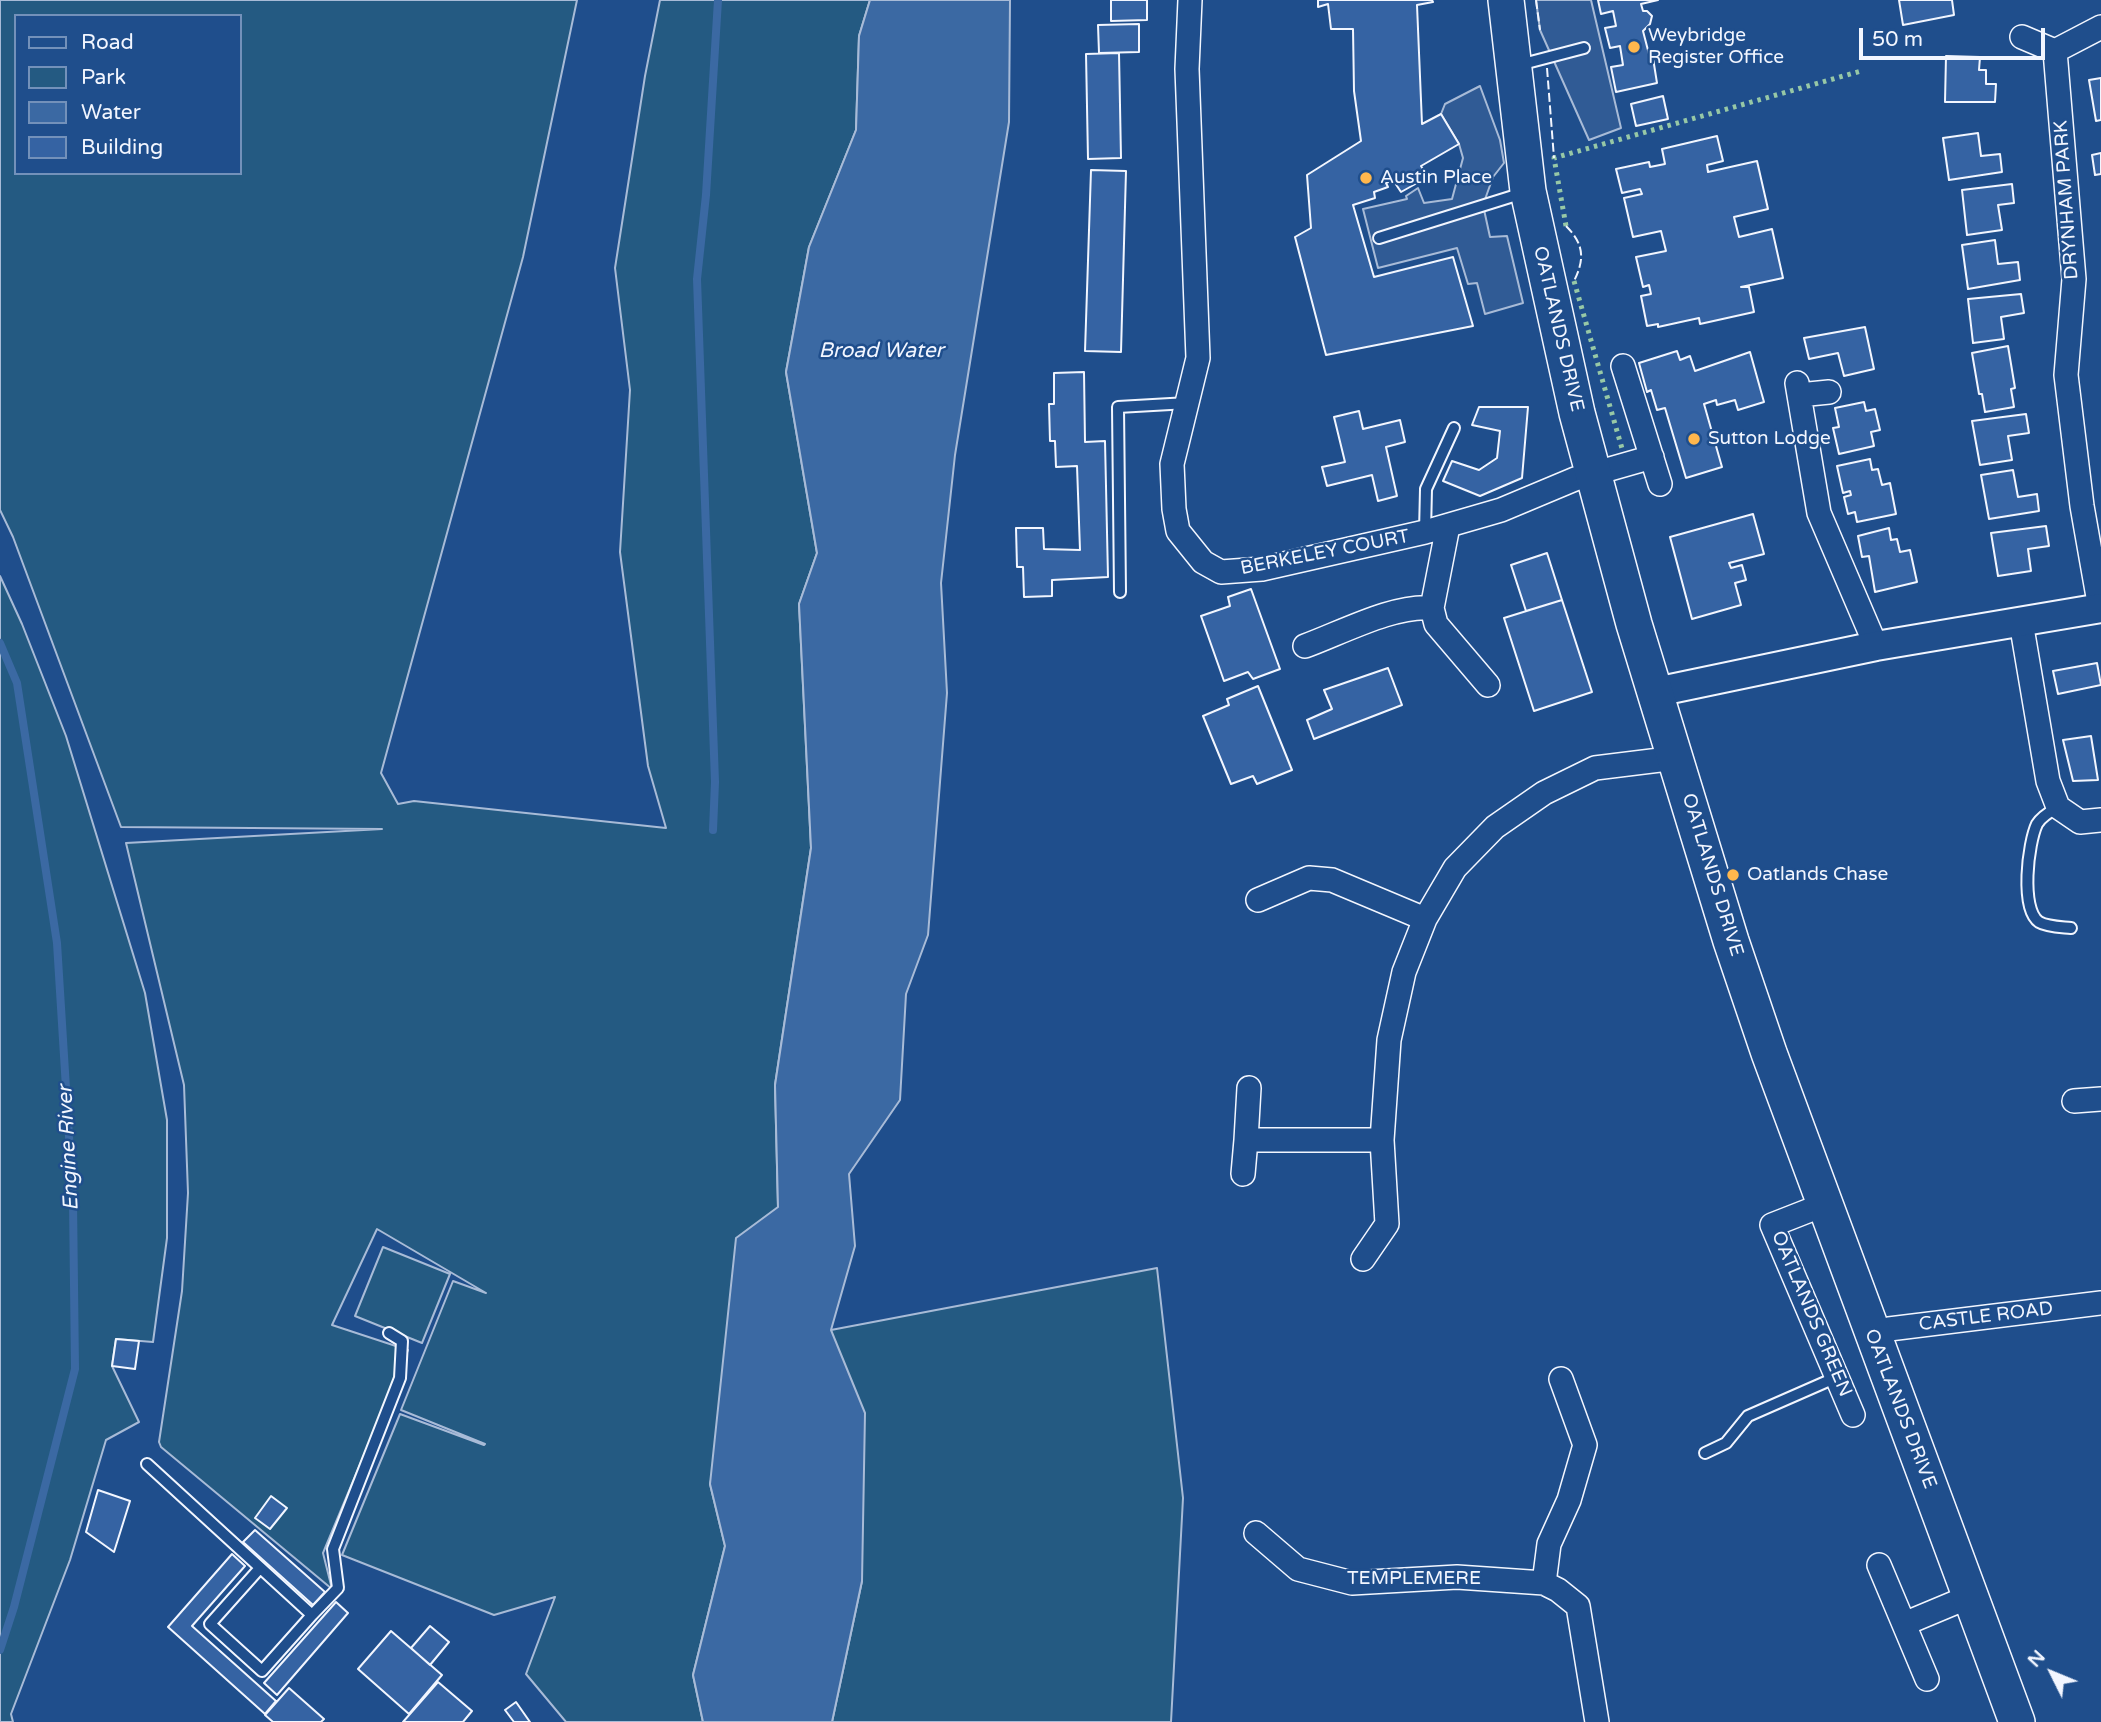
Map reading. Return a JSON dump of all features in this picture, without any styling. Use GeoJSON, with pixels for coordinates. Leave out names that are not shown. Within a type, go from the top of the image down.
{"type":"FeatureCollection","features":[{"type":"Feature","properties":{"kind":"main road","name":"OATLANDS DRIVE"},"geometry":{"type":"LineString","coordinates":[[1506,0],[1528,191],[1574,401],[1634,624],[1731,941],[1823,1205],[2017,1722]]}},
{"type":"Feature","properties":{"kind":"street","name":"BERKELEY COURT"},"geometry":{"type":"LineString","coordinates":[[1190,0],[1187,69],[1198,358],[1172,464],[1178,531],[1203,562],[1221,572],[1262,569],[1425,533],[1501,510],[1575,479],[1652,457]]}},
{"type":"Feature","properties":{"kind":"street"},"geometry":{"type":"LineString","coordinates":[[2022,37],[2055,51],[2101,27]]}},
{"type":"Feature","properties":{"kind":"street","name":"DRYNHAM PARK"},"geometry":{"type":"LineString","coordinates":[[2055,51],[2074,279],[2066,375],[2082,506],[2101,608]]}},
{"type":"Feature","properties":{"kind":"street"},"geometry":{"type":"LineString","coordinates":[[1623,366],[1660,484]]}},
{"type":"Feature","properties":{"kind":"street"},"geometry":{"type":"LineString","coordinates":[[1829,393],[1798,389],[1819,513],[1876,646]]}},
{"type":"Feature","properties":{"kind":"street"},"geometry":{"type":"LineString","coordinates":[[1448,526],[1432,608],[1436,624],[1489,685]]}},
{"type":"Feature","properties":{"kind":"street"},"geometry":{"type":"LineString","coordinates":[[1305,646],[1399,610],[1432,608]]}},
{"type":"Feature","properties":{"kind":"street"},"geometry":{"type":"LineString","coordinates":[[1656,692],[1876,646],[2101,608]]}},
{"type":"Feature","properties":{"kind":"street"},"geometry":{"type":"LineString","coordinates":[[2021,622],[2048,781],[2058,807],[2080,822],[2101,820]]}},
{"type":"Feature","properties":{"kind":"street"},"geometry":{"type":"LineString","coordinates":[[1363,1259],[1387,1224],[1382,1140],[1389,1040],[1404,972],[1424,919],[1455,869],[1495,827],[1544,793],[1595,768],[1676,758]]}},
{"type":"Feature","properties":{"kind":"street"},"geometry":{"type":"LineString","coordinates":[[1258,900],[1309,877],[1332,880],[1424,919]]}},
{"type":"Feature","properties":{"kind":"street"},"geometry":{"type":"LineString","coordinates":[[1243,1174],[1249,1088]]}},
{"type":"Feature","properties":{"kind":"street"},"geometry":{"type":"LineString","coordinates":[[2074,1101],[2101,1099]]}},
{"type":"Feature","properties":{"kind":"street"},"geometry":{"type":"LineString","coordinates":[[1246,1140],[1382,1140]]}},
{"type":"Feature","properties":{"kind":"street","name":"OATLANDS GREEN"},"geometry":{"type":"LineString","coordinates":[[1823,1205],[1772,1225],[1853,1415]]}},
{"type":"Feature","properties":{"kind":"street","name":"CASTLE ROAD"},"geometry":{"type":"LineString","coordinates":[[1872,1335],[1889,1329],[2101,1303]]}},
{"type":"Feature","properties":{"kind":"street"},"geometry":{"type":"LineString","coordinates":[[1544,1583],[1549,1544],[1569,1500],[1585,1445],[1561,1379]]}},
{"type":"Feature","properties":{"kind":"street","name":"TEMPLEMERE"},"geometry":{"type":"LineString","coordinates":[[1256,1533],[1298,1569],[1352,1583],[1457,1577],[1544,1583],[1558,1590],[1578,1606],[1597,1722]]}},
{"type":"Feature","properties":{"kind":"street"},"geometry":{"type":"LineString","coordinates":[[1879,1565],[1927,1679]]}},
{"type":"Feature","properties":{"kind":"street"},"geometry":{"type":"LineString","coordinates":[[1904,1624],[1971,1597]]}},
{"type":"Feature","properties":{"kind":"lane"},"geometry":{"type":"LineString","coordinates":[[1514,66],[1584,48]]}},
{"type":"Feature","properties":{"kind":"lane"},"geometry":{"type":"LineString","coordinates":[[1379,237],[1528,191]]}},
{"type":"Feature","properties":{"kind":"lane"},"geometry":{"type":"LineString","coordinates":[[1120,592],[1118,407],[1188,403]]}},
{"type":"Feature","properties":{"kind":"lane"},"geometry":{"type":"LineString","coordinates":[[1425,533],[1426,489],[1454,428]]}},
{"type":"Feature","properties":{"kind":"lane"},"geometry":{"type":"LineString","coordinates":[[2058,807],[2047,813],[2038,824],[2029,860],[2026,897],[2030,914],[2041,924],[2071,928]]}},
{"type":"Feature","properties":{"kind":"lane"},"geometry":{"type":"LineString","coordinates":[[260,1568],[211,1624],[262,1671],[338,1588],[333,1549],[400,1378],[402,1341],[389,1333]]}},
{"type":"Feature","properties":{"kind":"lane"},"geometry":{"type":"LineString","coordinates":[[1705,1453],[1726,1443],[1748,1416],[1837,1377]]}},
{"type":"Feature","properties":{"kind":"lane"},"geometry":{"type":"LineString","coordinates":[[147,1464],[312,1615]]}},
{"type":"Feature","properties":{"kind":"green space"},"geometry":{"type":"Polygon","coordinates":[[[0,0],[577,0],[523,257],[381,773],[398,804],[414,801],[666,828],[648,766],[620,552],[630,390],[615,268],[645,76],[660,0],[870,0],[859,36],[856,130],[809,247],[786,372],[817,553],[799,604],[811,848],[775,1085],[778,1208],[710,1484],[725,1546],[693,1675],[703,1722],[566,1722],[526,1674],[555,1597],[494,1615],[342,1555],[400,1414],[485,1444],[401,1410],[453,1281],[486,1293],[377,1229],[332,1325],[408,1350],[323,1553],[332,1589],[161,1447],[159,1442],[182,1291],[188,1193],[184,1085],[126,843],[382,829],[121,827],[13,537],[0,510],[0,0]]]}},
{"type":"Feature","properties":{"kind":"green space"},"geometry":{"type":"Polygon","coordinates":[[[0,576],[66,736],[145,993],[167,1120],[167,1238],[153,1342],[116,1339],[112,1366],[139,1422],[106,1440],[70,1560],[11,1714],[13,1722],[0,1722],[0,576]]]}},
{"type":"Feature","properties":{"kind":"green space"},"geometry":{"type":"Polygon","coordinates":[[[383,1247],[450,1274],[422,1343],[355,1316],[383,1247]]]}},
{"type":"Feature","properties":{"kind":"green space"},"geometry":{"type":"Polygon","coordinates":[[[1157,1268],[1183,1498],[1171,1722],[832,1722],[862,1581],[831,1330],[1157,1268]]]}},
{"type":"Feature","properties":{"kind":"shaded area"},"geometry":{"type":"Polygon","coordinates":[[[1536,0],[1591,0],[1621,128],[1589,140],[1540,30],[1536,0]]]}},
{"type":"Feature","properties":{"kind":"shaded area"},"geometry":{"type":"Polygon","coordinates":[[[1480,86],[1500,140],[1504,163],[1493,177],[1483,205],[1490,237],[1507,236],[1523,303],[1485,314],[1477,283],[1468,284],[1457,248],[1378,268],[1363,209],[1407,199],[1406,196],[1418,188],[1424,203],[1452,199],[1463,158],[1459,144],[1441,114],[1445,104],[1480,86]]]}},
{"type":"Feature","properties":{"kind":"water","name":"Broad Water"},"geometry":{"type":"Polygon","coordinates":[[[870,0],[1010,0],[1009,122],[955,455],[941,583],[947,693],[928,935],[906,994],[900,1100],[849,1174],[855,1246],[831,1330],[865,1413],[862,1581],[832,1722],[703,1722],[693,1675],[725,1546],[710,1484],[736,1238],[778,1207],[775,1085],[811,848],[799,604],[817,553],[786,372],[809,247],[856,130],[859,36],[870,0]]]}},
{"type":"Feature","properties":{"kind":"building"},"geometry":{"type":"Polygon","coordinates":[[[1111,0],[1147,0],[1147,20],[1111,21],[1111,0]]]}},
{"type":"Feature","properties":{"kind":"building","name":"Austin Place"},"geometry":{"type":"Polygon","coordinates":[[[1318,0],[1433,2],[1417,5],[1422,124],[1441,114],[1459,144],[1421,166],[1428,177],[1401,192],[1393,180],[1386,183],[1388,187],[1374,192],[1375,198],[1353,205],[1374,277],[1453,257],[1473,326],[1326,355],[1295,237],[1311,228],[1307,175],[1361,141],[1354,91],[1353,29],[1331,29],[1328,4],[1318,7],[1318,0]]]}},
{"type":"Feature","properties":{"kind":"building","name":"Weybridge Register Office"},"geometry":{"type":"Polygon","coordinates":[[[1598,0],[1658,0],[1641,4],[1643,11],[1652,16],[1650,24],[1643,31],[1650,58],[1653,58],[1657,83],[1616,92],[1611,67],[1623,65],[1620,46],[1610,48],[1605,28],[1616,26],[1613,11],[1601,14],[1598,0]]]}},
{"type":"Feature","properties":{"kind":"building"},"geometry":{"type":"Polygon","coordinates":[[[1899,0],[1952,0],[1954,15],[1903,25],[1899,0]]]}},
{"type":"Feature","properties":{"kind":"building"},"geometry":{"type":"Polygon","coordinates":[[[1139,24],[1139,52],[1099,53],[1098,25],[1139,24]]]}},
{"type":"Feature","properties":{"kind":"building"},"geometry":{"type":"Polygon","coordinates":[[[1119,53],[1121,158],[1088,159],[1086,54],[1119,53]]]}},
{"type":"Feature","properties":{"kind":"building"},"geometry":{"type":"Polygon","coordinates":[[[1946,56],[1980,57],[1979,70],[1986,70],[1986,84],[1996,84],[1995,102],[1945,102],[1946,56]]]}},
{"type":"Feature","properties":{"kind":"building"},"geometry":{"type":"Polygon","coordinates":[[[2101,78],[2101,120],[2096,121],[2089,80],[2101,78]]]}},
{"type":"Feature","properties":{"kind":"building","name":"Weybridge Register Office"},"geometry":{"type":"Polygon","coordinates":[[[1663,96],[1668,119],[1636,126],[1631,104],[1663,96]]]}},
{"type":"Feature","properties":{"kind":"building"},"geometry":{"type":"Polygon","coordinates":[[[1978,133],[1981,156],[2000,154],[2002,172],[1949,180],[1943,138],[1978,133]]]}},
{"type":"Feature","properties":{"kind":"building"},"geometry":{"type":"Polygon","coordinates":[[[1717,136],[1723,161],[1707,165],[1708,172],[1757,161],[1768,209],[1734,217],[1739,237],[1772,229],[1783,278],[1741,287],[1749,287],[1754,312],[1700,324],[1699,318],[1658,327],[1658,324],[1647,326],[1641,296],[1651,294],[1649,285],[1643,287],[1636,257],[1666,251],[1661,231],[1633,237],[1624,198],[1642,194],[1640,189],[1622,193],[1616,169],[1649,162],[1650,167],[1665,164],[1662,149],[1717,136]]]}},
{"type":"Feature","properties":{"kind":"building"},"geometry":{"type":"Polygon","coordinates":[[[2101,153],[2101,174],[2095,175],[2092,155],[2101,153]]]}},
{"type":"Feature","properties":{"kind":"building"},"geometry":{"type":"Polygon","coordinates":[[[1091,170],[1126,171],[1121,352],[1085,351],[1091,170]]]}},
{"type":"Feature","properties":{"kind":"building"},"geometry":{"type":"Polygon","coordinates":[[[2012,184],[2014,203],[1998,205],[2002,230],[1967,235],[1962,190],[2012,184]]]}},
{"type":"Feature","properties":{"kind":"building"},"geometry":{"type":"Polygon","coordinates":[[[1995,240],[1998,264],[2018,262],[2020,280],[1968,289],[1962,245],[1995,240]]]}},
{"type":"Feature","properties":{"kind":"building"},"geometry":{"type":"Polygon","coordinates":[[[2021,294],[2024,313],[2001,317],[2004,339],[1973,343],[1968,299],[2021,294]]]}},
{"type":"Feature","properties":{"kind":"building"},"geometry":{"type":"Polygon","coordinates":[[[1865,327],[1874,369],[1844,376],[1838,353],[1809,359],[1804,338],[1865,327]]]}},
{"type":"Feature","properties":{"kind":"building"},"geometry":{"type":"Polygon","coordinates":[[[2008,346],[2015,388],[2011,389],[2014,407],[1985,412],[1972,353],[2008,346]]]}},
{"type":"Feature","properties":{"kind":"building","name":"Sutton Lodge"},"geometry":{"type":"Polygon","coordinates":[[[1677,351],[1680,360],[1690,356],[1695,371],[1750,352],[1764,402],[1738,410],[1735,400],[1717,405],[1716,400],[1704,404],[1722,467],[1686,478],[1665,408],[1657,410],[1651,390],[1647,392],[1639,363],[1677,351]]]}},
{"type":"Feature","properties":{"kind":"building"},"geometry":{"type":"Polygon","coordinates":[[[1084,372],[1085,442],[1105,441],[1108,577],[1052,580],[1052,596],[1024,597],[1023,567],[1017,567],[1016,528],[1043,528],[1044,549],[1080,550],[1077,466],[1056,467],[1055,441],[1050,441],[1049,404],[1054,404],[1054,373],[1084,372]]]}},
{"type":"Feature","properties":{"kind":"building"},"geometry":{"type":"Polygon","coordinates":[[[1864,402],[1866,411],[1875,409],[1880,430],[1871,432],[1874,446],[1839,454],[1833,428],[1839,427],[1835,408],[1864,402]]]}},
{"type":"Feature","properties":{"kind":"building"},"geometry":{"type":"Polygon","coordinates":[[[1479,407],[1528,407],[1522,478],[1480,496],[1443,481],[1452,461],[1479,470],[1497,458],[1500,431],[1472,425],[1479,407]]]}},
{"type":"Feature","properties":{"kind":"building"},"geometry":{"type":"Polygon","coordinates":[[[1359,411],[1363,429],[1400,420],[1405,442],[1386,447],[1397,496],[1378,501],[1372,475],[1327,486],[1322,467],[1345,462],[1334,417],[1359,411]]]}},
{"type":"Feature","properties":{"kind":"building"},"geometry":{"type":"Polygon","coordinates":[[[2026,414],[2029,433],[2008,436],[2012,460],[1980,465],[1972,421],[2026,414]]]}},
{"type":"Feature","properties":{"kind":"building"},"geometry":{"type":"Polygon","coordinates":[[[1870,459],[1872,470],[1878,469],[1882,485],[1890,483],[1896,514],[1857,522],[1855,512],[1848,514],[1844,497],[1851,495],[1850,491],[1843,493],[1837,466],[1870,459]]]}},
{"type":"Feature","properties":{"kind":"building"},"geometry":{"type":"Polygon","coordinates":[[[2013,470],[2018,497],[2037,494],[2039,511],[1989,519],[1981,475],[2013,470]]]}},
{"type":"Feature","properties":{"kind":"building"},"geometry":{"type":"Polygon","coordinates":[[[1753,514],[1764,554],[1729,563],[1731,568],[1742,565],[1746,580],[1735,583],[1741,605],[1692,619],[1670,537],[1753,514]]]}},
{"type":"Feature","properties":{"kind":"building"},"geometry":{"type":"Polygon","coordinates":[[[2046,526],[2049,546],[2028,549],[2031,571],[1998,576],[1991,533],[2046,526]]]}},
{"type":"Feature","properties":{"kind":"building"},"geometry":{"type":"Polygon","coordinates":[[[1889,528],[1891,540],[1897,539],[1900,552],[1910,550],[1917,582],[1875,592],[1869,556],[1862,557],[1858,536],[1889,528]]]}},
{"type":"Feature","properties":{"kind":"building"},"geometry":{"type":"Polygon","coordinates":[[[1547,553],[1562,600],[1526,611],[1511,565],[1547,553]]]}},
{"type":"Feature","properties":{"kind":"building"},"geometry":{"type":"Polygon","coordinates":[[[1251,589],[1280,669],[1253,679],[1248,672],[1224,681],[1201,616],[1230,606],[1228,597],[1251,589]]]}},
{"type":"Feature","properties":{"kind":"building"},"geometry":{"type":"Polygon","coordinates":[[[1562,600],[1592,692],[1534,711],[1504,618],[1562,600]]]}},
{"type":"Feature","properties":{"kind":"building"},"geometry":{"type":"Polygon","coordinates":[[[2097,663],[2101,685],[2058,694],[2053,671],[2097,663]]]}},
{"type":"Feature","properties":{"kind":"building"},"geometry":{"type":"Polygon","coordinates":[[[1388,668],[1402,705],[1314,739],[1307,720],[1332,709],[1324,690],[1388,668]]]}},
{"type":"Feature","properties":{"kind":"building"},"geometry":{"type":"Polygon","coordinates":[[[1258,686],[1292,770],[1257,784],[1253,776],[1231,784],[1203,716],[1229,705],[1227,699],[1258,686]]]}},
{"type":"Feature","properties":{"kind":"building"},"geometry":{"type":"Polygon","coordinates":[[[2091,736],[2098,780],[2073,781],[2063,740],[2091,736]]]}},
{"type":"Feature","properties":{"kind":"building"},"geometry":{"type":"Polygon","coordinates":[[[116,1339],[139,1341],[135,1369],[112,1366],[116,1339]]]}},
{"type":"Feature","properties":{"kind":"building"},"geometry":{"type":"Polygon","coordinates":[[[98,1490],[130,1501],[114,1552],[86,1532],[98,1490]]]}},
{"type":"Feature","properties":{"kind":"building"},"geometry":{"type":"Polygon","coordinates":[[[271,1496],[287,1508],[270,1529],[255,1518],[271,1496]]]}},
{"type":"Feature","properties":{"kind":"building"},"geometry":{"type":"Polygon","coordinates":[[[255,1530],[325,1592],[313,1605],[243,1542],[255,1530]]]}},
{"type":"Feature","properties":{"kind":"building"},"geometry":{"type":"Polygon","coordinates":[[[232,1554],[245,1566],[192,1626],[276,1701],[265,1714],[168,1627],[232,1554]]]}},
{"type":"Feature","properties":{"kind":"building"},"geometry":{"type":"Polygon","coordinates":[[[336,1602],[348,1613],[277,1695],[264,1683],[336,1602]]]}},
{"type":"Feature","properties":{"kind":"building"},"geometry":{"type":"Polygon","coordinates":[[[430,1626],[449,1642],[430,1665],[411,1648],[430,1626]]]}},
{"type":"Feature","properties":{"kind":"building"},"geometry":{"type":"Polygon","coordinates":[[[391,1631],[442,1675],[409,1714],[358,1669],[391,1631]]]}},
{"type":"Feature","properties":{"kind":"building"},"geometry":{"type":"Polygon","coordinates":[[[438,1682],[472,1711],[463,1722],[403,1722],[438,1682]]]}},
{"type":"Feature","properties":{"kind":"building"},"geometry":{"type":"Polygon","coordinates":[[[289,1688],[324,1719],[321,1722],[273,1722],[265,1715],[289,1688]]]}},
{"type":"Feature","properties":{"kind":"building"},"geometry":{"type":"Polygon","coordinates":[[[516,1702],[530,1722],[514,1722],[505,1710],[516,1702]]]}},
{"type":"Feature","properties":{"kind":"waterway"},"geometry":{"type":"LineString","coordinates":[[713,830],[715,782],[697,279],[706,195],[718,0]]}},
{"type":"Feature","properties":{"kind":"waterway","name":"Engine River"},"geometry":{"type":"LineString","coordinates":[[0,643],[17,683],[57,943],[73,1201],[75,1369],[14,1607],[0,1650]]}},
{"type":"Feature","properties":{"kind":"hedge"},"geometry":{"type":"LineString","coordinates":[[1566,226],[1554,158],[1861,71]]}},
{"type":"Feature","properties":{"kind":"hedge"},"geometry":{"type":"LineString","coordinates":[[1574,281],[1623,452]]}},
{"type":"Feature","properties":{"kind":"fence"},"geometry":{"type":"LineString","coordinates":[[1536,0],[1540,30]]}},
{"type":"Feature","properties":{"kind":"fence"},"geometry":{"type":"LineString","coordinates":[[1547,68],[1554,158]]}},
{"type":"Feature","properties":{"kind":"fence"},"geometry":{"type":"LineString","coordinates":[[1566,226],[1576,239],[1581,252],[1580,266],[1574,281]]}},
{"type":"Feature","properties":{"kind":"place","name":"Weybridge Register Office"},"geometry":{"type":"Point","coordinates":[1634,47]}},
{"type":"Feature","properties":{"kind":"place","name":"Austin Place"},"geometry":{"type":"Point","coordinates":[1366,178]}},
{"type":"Feature","properties":{"kind":"place","name":"Sutton Lodge"},"geometry":{"type":"Point","coordinates":[1694,439]}},
{"type":"Feature","properties":{"kind":"place","name":"Oatlands Chase"},"geometry":{"type":"Point","coordinates":[1733,875]}}]}
